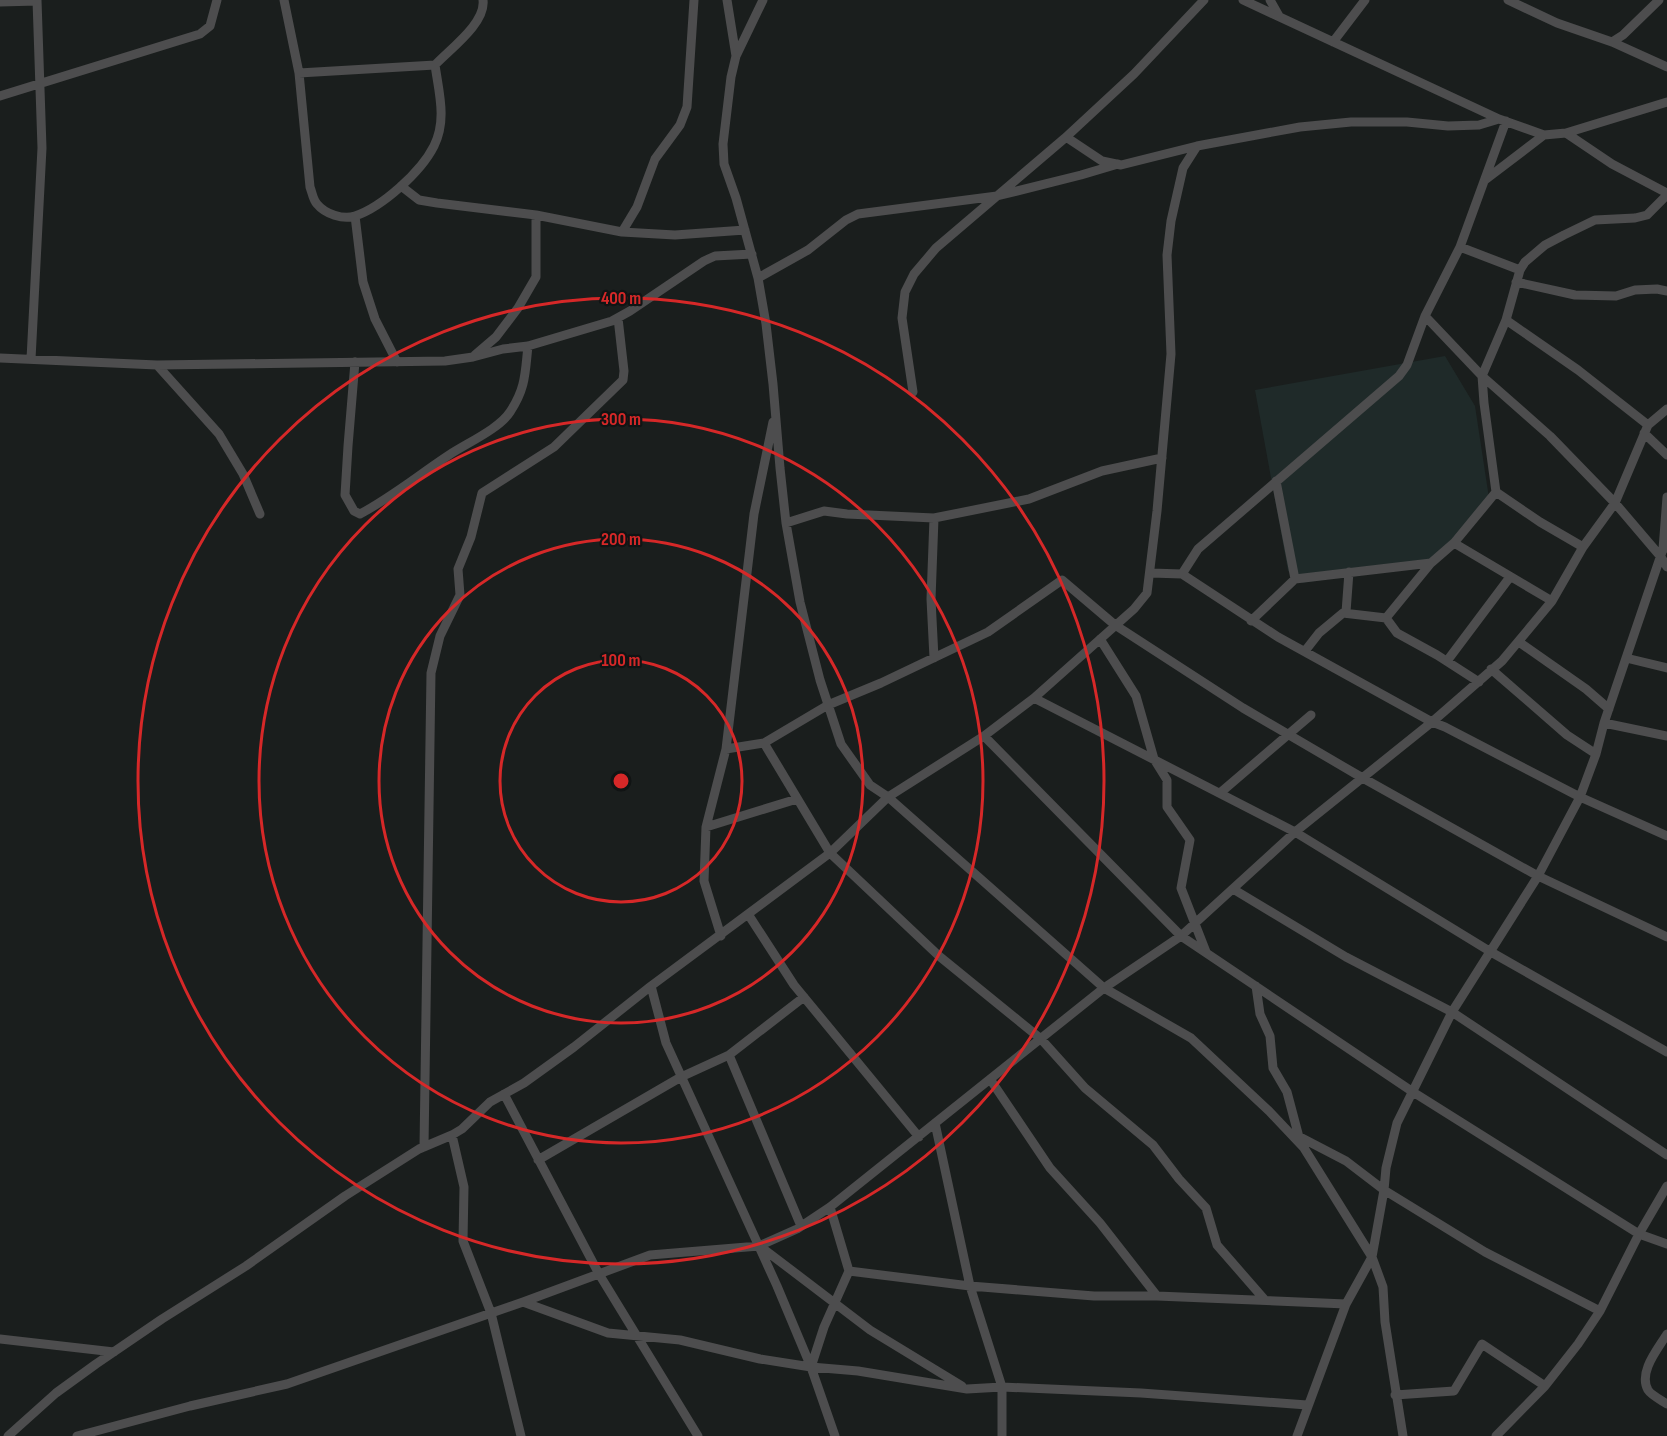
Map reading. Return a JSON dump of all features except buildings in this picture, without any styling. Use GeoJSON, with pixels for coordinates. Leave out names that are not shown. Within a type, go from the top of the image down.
{"type":"FeatureCollection","features":[{"type":"Feature","properties":{"kind":"street"},"geometry":{"type":"LineString","coordinates":[[0,96],[200,34],[210,26],[217,0]]}},
{"type":"Feature","properties":{"kind":"street"},"geometry":{"type":"LineString","coordinates":[[285,0],[299,73],[310,187],[316,203],[327,211],[342,217],[355,216],[384,200],[401,186],[434,147],[443,118],[435,65]]}},
{"type":"Feature","properties":{"kind":"street"},"geometry":{"type":"LineString","coordinates":[[299,73],[435,65],[479,18],[484,4],[483,0]]}},
{"type":"Feature","properties":{"kind":"street"},"geometry":{"type":"LineString","coordinates":[[622,232],[637,207],[655,159],[680,125],[687,107],[694,0]]}},
{"type":"Feature","properties":{"kind":"street"},"geometry":{"type":"LineString","coordinates":[[727,0],[736,56]]}},
{"type":"Feature","properties":{"kind":"street"},"geometry":{"type":"LineString","coordinates":[[763,0],[736,56],[726,106],[724,164],[752,254],[766,324],[786,523],[800,602],[841,744],[870,785],[888,797],[1104,988],[1191,1038],[1269,1111],[1304,1148]]}},
{"type":"Feature","properties":{"kind":"street"},"geometry":{"type":"LineString","coordinates":[[913,392],[902,318],[905,292],[914,274],[936,248],[1066,137],[1134,74],[1204,0]]}},
{"type":"Feature","properties":{"kind":"street"},"geometry":{"type":"LineString","coordinates":[[1243,0],[1502,120],[1544,135],[1566,134],[1667,102]]}},
{"type":"Feature","properties":{"kind":"street"},"geometry":{"type":"LineString","coordinates":[[1270,0],[1279,17]]}},
{"type":"Feature","properties":{"kind":"street"},"geometry":{"type":"LineString","coordinates":[[1333,42],[1365,0]]}},
{"type":"Feature","properties":{"kind":"street"},"geometry":{"type":"LineString","coordinates":[[1508,0],[1557,23],[1612,42],[1667,67]]}},
{"type":"Feature","properties":{"kind":"street"},"geometry":{"type":"LineString","coordinates":[[1612,42],[1662,0],[1667,4]]}},
{"type":"Feature","properties":{"kind":"street"},"geometry":{"type":"LineString","coordinates":[[0,3],[37,1],[42,148],[31,358]]}},
{"type":"Feature","properties":{"kind":"street"},"geometry":{"type":"LineString","coordinates":[[1066,137],[1102,161],[1121,165],[1197,146],[1300,127],[1351,122],[1479,125],[1502,120]]}},
{"type":"Feature","properties":{"kind":"street"},"geometry":{"type":"LineString","coordinates":[[1182,574],[1198,549],[1399,376],[1407,365],[1425,316],[1460,247],[1485,180],[1502,120]]}},
{"type":"Feature","properties":{"kind":"street"},"geometry":{"type":"LineString","coordinates":[[1386,618],[1431,563],[1454,543],[1496,492],[1482,376],[1506,320],[1520,270],[1545,245],[1564,235],[1595,220],[1635,218],[1647,215],[1667,194],[1612,164],[1566,134]]}},
{"type":"Feature","properties":{"kind":"street"},"geometry":{"type":"LineString","coordinates":[[1485,180],[1544,135]]}},
{"type":"Feature","properties":{"kind":"street"},"geometry":{"type":"LineString","coordinates":[[8,1436],[56,1393],[114,1352],[246,1266],[345,1196],[424,1147],[462,1129],[490,1102],[524,1083],[830,853],[888,797],[984,736],[1034,698],[1115,626],[1147,593],[1151,573],[1171,354],[1167,255],[1171,221],[1183,168],[1197,146]]}},
{"type":"Feature","properties":{"kind":"street"},"geometry":{"type":"LineString","coordinates":[[758,278],[808,250],[846,219],[858,214],[997,196],[1081,176],[1118,164]]}},
{"type":"Feature","properties":{"kind":"street"},"geometry":{"type":"LineString","coordinates":[[401,186],[419,200],[428,202],[536,215],[622,232],[675,235],[745,230]]}},
{"type":"Feature","properties":{"kind":"street"},"geometry":{"type":"LineString","coordinates":[[473,357],[496,337],[518,308],[536,277],[536,215]]}},
{"type":"Feature","properties":{"kind":"street"},"geometry":{"type":"LineString","coordinates":[[355,216],[363,282],[375,319],[397,362]]}},
{"type":"Feature","properties":{"kind":"street"},"geometry":{"type":"LineString","coordinates":[[1460,247],[1520,270]]}},
{"type":"Feature","properties":{"kind":"street"},"geometry":{"type":"LineString","coordinates":[[0,358],[157,364],[445,361],[528,346],[590,328],[618,318],[704,261],[715,256],[752,254]]}},
{"type":"Feature","properties":{"kind":"street"},"geometry":{"type":"LineString","coordinates":[[1516,282],[1575,295],[1616,296],[1635,290],[1667,291]]}},
{"type":"Feature","properties":{"kind":"street"},"geometry":{"type":"LineString","coordinates":[[1425,316],[1482,376],[1550,436],[1664,551]]}},
{"type":"Feature","properties":{"kind":"street"},"geometry":{"type":"LineString","coordinates":[[424,1147],[431,673],[440,636],[460,595],[458,569],[471,537],[482,493],[554,447],[623,380],[618,318]]}},
{"type":"Feature","properties":{"kind":"street"},"geometry":{"type":"LineString","coordinates":[[1506,320],[1578,370],[1646,429],[1667,455]]}},
{"type":"Feature","properties":{"kind":"street"},"geometry":{"type":"LineString","coordinates":[[355,362],[345,495],[354,511],[360,514],[378,505],[508,415],[523,391],[528,346]]}},
{"type":"Feature","properties":{"kind":"street"},"geometry":{"type":"LineString","coordinates":[[157,364],[219,434],[243,474],[260,514]]}},
{"type":"Feature","properties":{"kind":"street"},"geometry":{"type":"LineString","coordinates":[[77,1436],[190,1406],[287,1384],[650,1255],[759,1246],[801,1226],[830,1207],[1104,988],[1181,936],[1295,832],[1432,722],[1502,661],[1552,601],[1583,547],[1615,503],[1646,429],[1667,409]]}},
{"type":"Feature","properties":{"kind":"street"},"geometry":{"type":"LineString","coordinates":[[721,936],[704,880],[706,827],[726,748],[754,514],[776,412]]}},
{"type":"Feature","properties":{"kind":"street"},"geometry":{"type":"LineString","coordinates":[[786,523],[824,511],[934,518],[1029,499],[1102,471],[1161,458]]}},
{"type":"Feature","properties":{"kind":"street"},"geometry":{"type":"LineString","coordinates":[[1276,481],[1295,579]]}},
{"type":"Feature","properties":{"kind":"street"},"geometry":{"type":"LineString","coordinates":[[1496,492],[1540,522],[1583,547]]}},
{"type":"Feature","properties":{"kind":"street"},"geometry":{"type":"LineString","coordinates":[[1667,497],[1664,551],[1667,567]]}},
{"type":"Feature","properties":{"kind":"street"},"geometry":{"type":"LineString","coordinates":[[934,518],[932,598],[934,658]]}},
{"type":"Feature","properties":{"kind":"street"},"geometry":{"type":"LineString","coordinates":[[1454,543],[1552,601]]}},
{"type":"Feature","properties":{"kind":"street"},"geometry":{"type":"LineString","coordinates":[[1297,1436],[1346,1304],[1372,1257],[1386,1168],[1397,1123],[1452,1012],[1539,876],[1581,796],[1664,551]]}},
{"type":"Feature","properties":{"kind":"street"},"geometry":{"type":"LineString","coordinates":[[1251,621],[1295,579],[1431,563]]}},
{"type":"Feature","properties":{"kind":"street"},"geometry":{"type":"LineString","coordinates":[[1346,612],[1349,572]]}},
{"type":"Feature","properties":{"kind":"street"},"geometry":{"type":"LineString","coordinates":[[1151,573],[1182,574],[1251,621],[1432,722],[1667,836]]}},
{"type":"Feature","properties":{"kind":"street"},"geometry":{"type":"LineString","coordinates":[[1448,661],[1510,577]]}},
{"type":"Feature","properties":{"kind":"street"},"geometry":{"type":"LineString","coordinates":[[726,748],[764,743],[828,705],[881,683],[988,632],[1062,580],[1115,626],[1243,708],[1539,876],[1667,937]]}},
{"type":"Feature","properties":{"kind":"street"},"geometry":{"type":"LineString","coordinates":[[1305,651],[1319,633],[1346,612],[1386,618],[1397,633],[1448,661],[1479,682]]}},
{"type":"Feature","properties":{"kind":"street"},"geometry":{"type":"LineString","coordinates":[[1100,639],[1136,696],[1154,759],[1167,780],[1167,807],[1190,840],[1181,888],[1206,952]]}},
{"type":"Feature","properties":{"kind":"street"},"geometry":{"type":"LineString","coordinates":[[1518,642],[1586,689],[1609,709]]}},
{"type":"Feature","properties":{"kind":"street"},"geometry":{"type":"LineString","coordinates":[[1626,658],[1667,668]]}},
{"type":"Feature","properties":{"kind":"street"},"geometry":{"type":"LineString","coordinates":[[1491,669],[1567,735],[1596,754]]}},
{"type":"Feature","properties":{"kind":"street"},"geometry":{"type":"LineString","coordinates":[[1034,698],[1295,832],[1491,952],[1667,1052]]}},
{"type":"Feature","properties":{"kind":"street"},"geometry":{"type":"LineString","coordinates":[[1220,793],[1311,715]]}},
{"type":"Feature","properties":{"kind":"street"},"geometry":{"type":"LineString","coordinates":[[1604,723],[1667,736]]}},
{"type":"Feature","properties":{"kind":"street"},"geometry":{"type":"LineString","coordinates":[[984,736],[1181,936],[1413,1092],[1639,1234],[1667,1244]]}},
{"type":"Feature","properties":{"kind":"street"},"geometry":{"type":"LineString","coordinates":[[764,743],[830,853],[939,956],[1041,1039],[1085,1088],[1153,1145],[1179,1179],[1206,1208],[1217,1245],[1264,1299]]}},
{"type":"Feature","properties":{"kind":"street"},"geometry":{"type":"LineString","coordinates":[[706,827],[797,800]]}},
{"type":"Feature","properties":{"kind":"street"},"geometry":{"type":"LineString","coordinates":[[1233,889],[1346,957],[1452,1012],[1667,1155]]}},
{"type":"Feature","properties":{"kind":"street"},"geometry":{"type":"LineString","coordinates":[[748,914],[754,927],[804,997],[919,1137]]}},
{"type":"Feature","properties":{"kind":"street"},"geometry":{"type":"LineString","coordinates":[[651,986],[666,1043],[759,1246],[811,1367],[835,1436]]}},
{"type":"Feature","properties":{"kind":"street"},"geometry":{"type":"LineString","coordinates":[[1256,986],[1260,1014],[1270,1036],[1273,1068],[1287,1092],[1298,1136],[1372,1257],[1383,1287],[1384,1313],[1402,1436]]}},
{"type":"Feature","properties":{"kind":"street"},"geometry":{"type":"LineString","coordinates":[[538,1160],[681,1077],[729,1055],[804,997]]}},
{"type":"Feature","properties":{"kind":"street"},"geometry":{"type":"LineString","coordinates":[[729,1055],[801,1226]]}},
{"type":"Feature","properties":{"kind":"street"},"geometry":{"type":"LineString","coordinates":[[990,1079],[1050,1168],[1101,1223],[1157,1296]]}},
{"type":"Feature","properties":{"kind":"street"},"geometry":{"type":"LineString","coordinates":[[504,1094],[599,1274],[698,1436]]}},
{"type":"Feature","properties":{"kind":"street"},"geometry":{"type":"LineString","coordinates":[[935,1123],[970,1286],[1002,1387],[1002,1436]]}},
{"type":"Feature","properties":{"kind":"street"},"geometry":{"type":"LineString","coordinates":[[452,1135],[464,1187],[463,1241],[491,1313],[521,1436]]}},
{"type":"Feature","properties":{"kind":"street"},"geometry":{"type":"LineString","coordinates":[[1298,1136],[1346,1161],[1384,1190],[1485,1252],[1600,1311]]}},
{"type":"Feature","properties":{"kind":"street"},"geometry":{"type":"LineString","coordinates":[[1496,1436],[1545,1386],[1578,1344],[1600,1311],[1639,1234],[1667,1186]]}},
{"type":"Feature","properties":{"kind":"street"},"geometry":{"type":"LineString","coordinates":[[811,1367],[824,1327],[849,1271],[830,1207]]}},
{"type":"Feature","properties":{"kind":"street"},"geometry":{"type":"LineString","coordinates":[[759,1246],[870,1330],[968,1389]]}},
{"type":"Feature","properties":{"kind":"street"},"geometry":{"type":"LineString","coordinates":[[849,1271],[970,1286],[1094,1296],[1264,1299],[1346,1304]]}},
{"type":"Feature","properties":{"kind":"street"},"geometry":{"type":"LineString","coordinates":[[523,1302],[608,1333],[680,1340],[760,1359],[858,1371],[968,1389],[1002,1387],[1141,1393],[1307,1405]]}},
{"type":"Feature","properties":{"kind":"street"},"geometry":{"type":"LineString","coordinates":[[1667,1334],[1646,1371],[1645,1381],[1649,1392],[1667,1404]]}},
{"type":"Feature","properties":{"kind":"street"},"geometry":{"type":"LineString","coordinates":[[0,1339],[114,1352]]}},
{"type":"Feature","properties":{"kind":"street"},"geometry":{"type":"LineString","coordinates":[[1395,1395],[1454,1391],[1482,1344],[1545,1386]]}},
{"type":"Feature","properties":{"kind":"shaded area"},"geometry":{"type":"Polygon","coordinates":[[[1445,356],[1475,406],[1489,498],[1434,563],[1302,583],[1288,571],[1255,390],[1445,356]]]}}]}
